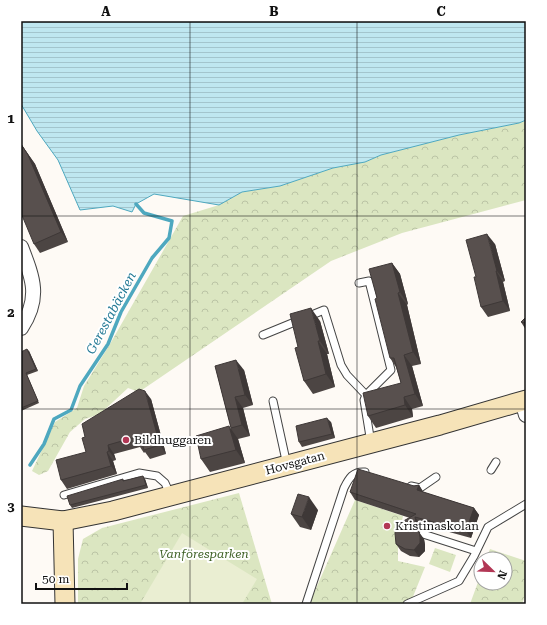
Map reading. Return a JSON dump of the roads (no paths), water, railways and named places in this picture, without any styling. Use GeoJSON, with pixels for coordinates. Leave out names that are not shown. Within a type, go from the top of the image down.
{"type":"FeatureCollection","features":[{"type":"Feature","properties":{"kind":"main road","name":"Hovsgatan"},"geometry":{"type":"LineString","coordinates":[[21,516],[63,521],[113,511],[440,425],[525,405]]}},
{"type":"Feature","properties":{"kind":"main road"},"geometry":{"type":"LineString","coordinates":[[63,521],[65,604]]}},
{"type":"Feature","properties":{"kind":"street"},"geometry":{"type":"LineString","coordinates":[[21,247],[29,268],[34,290],[31,308],[21,328]]}},
{"type":"Feature","properties":{"kind":"lane"},"geometry":{"type":"LineString","coordinates":[[359,283],[369,281],[391,370],[366,395],[364,400],[371,443]]}},
{"type":"Feature","properties":{"kind":"lane"},"geometry":{"type":"LineString","coordinates":[[263,335],[324,310],[340,365],[346,375],[366,395]]}},
{"type":"Feature","properties":{"kind":"lane"},"geometry":{"type":"LineString","coordinates":[[273,400],[287,465]]}},
{"type":"Feature","properties":{"kind":"lane"},"geometry":{"type":"LineString","coordinates":[[491,470],[496,462]]}},
{"type":"Feature","properties":{"kind":"lane"},"geometry":{"type":"LineString","coordinates":[[306,604],[344,488],[351,476],[356,472],[364,471],[370,473]]}},
{"type":"Feature","properties":{"kind":"lane"},"geometry":{"type":"LineString","coordinates":[[64,495],[139,473],[157,476],[165,483],[171,496]]}},
{"type":"Feature","properties":{"kind":"lane"},"geometry":{"type":"LineString","coordinates":[[406,484],[420,488],[436,477]]}},
{"type":"Feature","properties":{"kind":"lane"},"geometry":{"type":"LineString","coordinates":[[423,534],[476,551],[488,527],[526,504]]}},
{"type":"Feature","properties":{"kind":"lane"},"geometry":{"type":"LineString","coordinates":[[407,604],[460,581],[473,557]]}},
{"type":"Feature","properties":{"kind":"water"},"geometry":{"type":"Polygon","coordinates":[[[21,21],[526,21],[526,120],[519,123],[459,135],[381,155],[365,162],[333,168],[280,186],[242,192],[219,205],[154,194],[136,204],[132,212],[113,206],[80,210],[58,160],[37,131],[21,104],[21,21]]]}},
{"type":"Feature","properties":{"kind":"waterway","name":"Gerestabäcken"},"geometry":{"type":"LineString","coordinates":[[30,465],[44,444],[54,419],[71,410],[80,386],[108,344],[121,312],[152,258],[169,238],[172,221],[144,213],[136,204]]}},
{"type":"Feature","properties":{"kind":"place","name":"Bildhuggaren"},"geometry":{"type":"Point","coordinates":[126,440]}},
{"type":"Feature","properties":{"kind":"place","name":"Kristinaskolan"},"geometry":{"type":"Point","coordinates":[387,526]}},
{"type":"Feature","properties":{"kind":"park label","name":"Vanföresparken"},"geometry":{"type":"Point","coordinates":[204,554]}}]}
